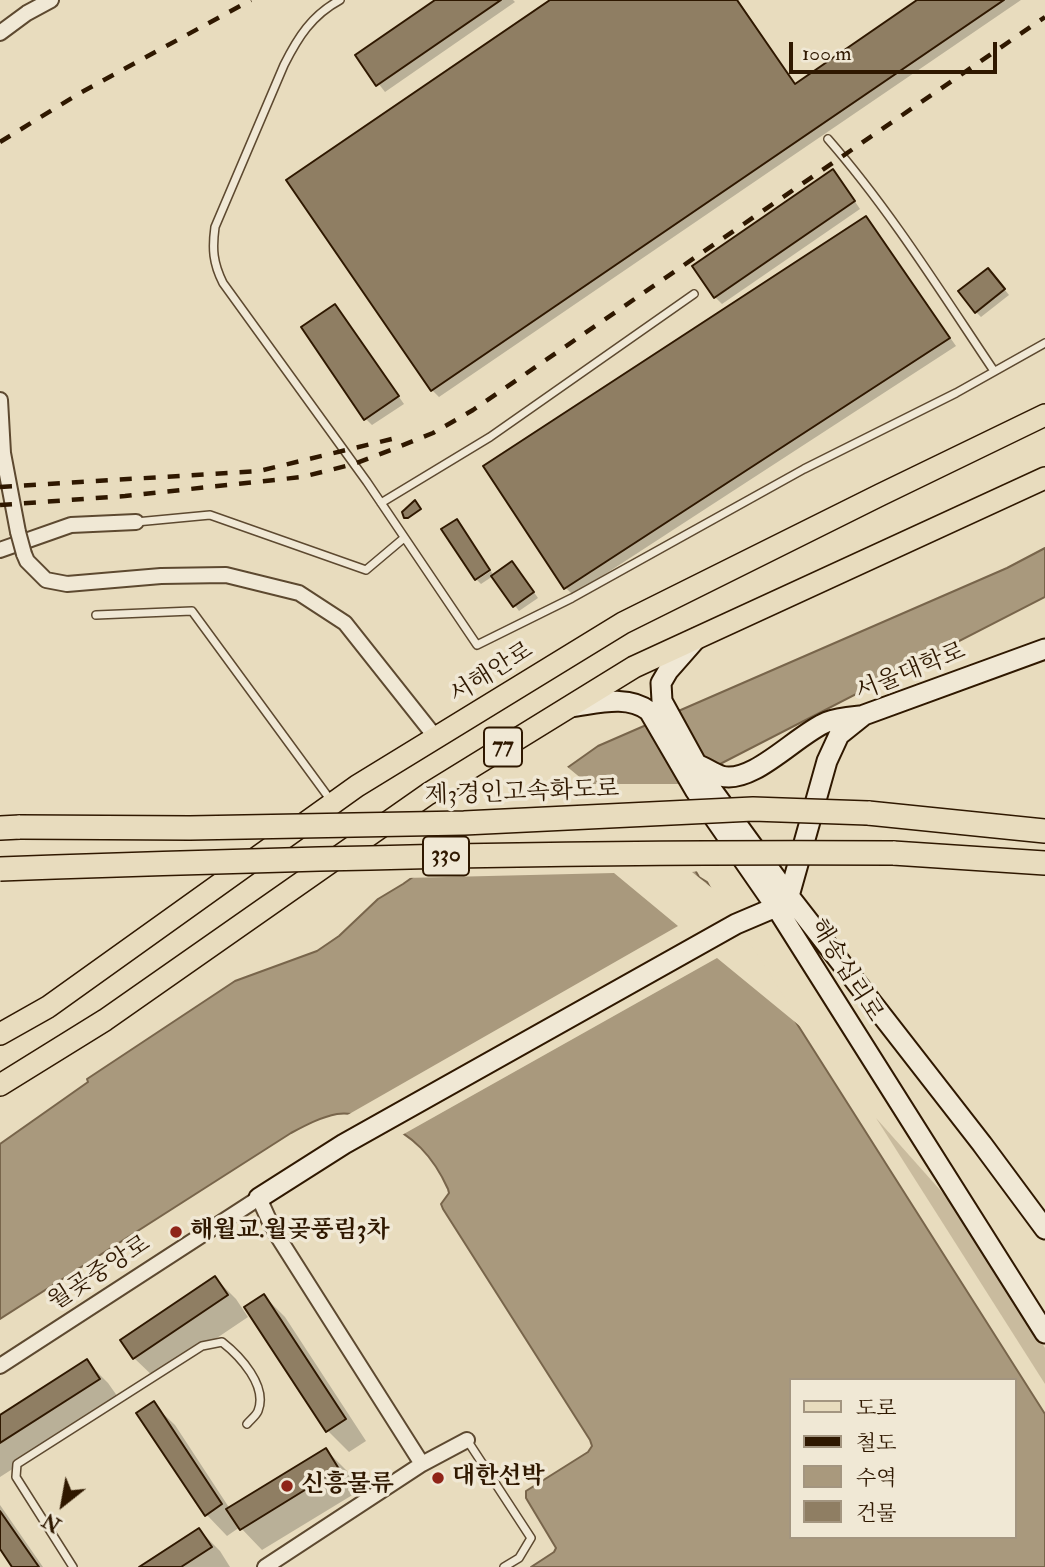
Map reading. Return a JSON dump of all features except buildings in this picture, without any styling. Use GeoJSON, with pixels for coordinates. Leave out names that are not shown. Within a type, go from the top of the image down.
{"type":"FeatureCollection","features":[{"type":"Feature","properties":{"kind":"highway","name":"제3경인고속화도로"},"geometry":{"type":"LineString","coordinates":[[10,827],[190,828],[451,823],[752,809],[868,813],[1045,831]]}},
{"type":"Feature","properties":{"kind":"highway"},"geometry":{"type":"LineString","coordinates":[[906,817],[1045,817]]}},
{"type":"Feature","properties":{"kind":"highway","name":"330"},"geometry":{"type":"LineString","coordinates":[[0,869],[463,855],[758,852],[893,853],[1045,863]]}},
{"type":"Feature","properties":{"kind":"main road","name":"서해안로"},"geometry":{"type":"LineString","coordinates":[[0,1034],[48,1007],[333,803],[623,623],[1044,415]]}},
{"type":"Feature","properties":{"kind":"main road","name":"77"},"geometry":{"type":"LineString","coordinates":[[0,1085],[105,1020],[429,794],[634,667],[1045,478]]}},
{"type":"Feature","properties":{"kind":"main road","name":"해송십리로"},"geometry":{"type":"LineString","coordinates":[[697,638],[661,683],[662,701],[707,783],[782,901],[1045,1333]]}},
{"type":"Feature","properties":{"kind":"main road","name":"서울대학로"},"geometry":{"type":"LineString","coordinates":[[782,901],[827,761],[839,735],[864,715],[1045,649]]}},
{"type":"Feature","properties":{"kind":"main road","name":"해송십리로"},"geometry":{"type":"LineString","coordinates":[[565,708],[628,701],[640,704],[649,711],[695,790],[782,901],[982,1144],[1045,1229]]}},
{"type":"Feature","properties":{"kind":"main road"},"geometry":{"type":"LineString","coordinates":[[696,764],[722,776],[739,776],[753,771],[829,721],[864,715]]}},
{"type":"Feature","properties":{"kind":"main road"},"geometry":{"type":"LineString","coordinates":[[259,1198],[344,1144],[736,924],[782,901]]}},
{"type":"Feature","properties":{"kind":"street"},"geometry":{"type":"LineString","coordinates":[[0,33],[27,13],[51,0]]}},
{"type":"Feature","properties":{"kind":"street"},"geometry":{"type":"LineString","coordinates":[[0,400],[3,453],[18,532],[27,561],[46,580],[67,584],[160,576],[226,575],[299,593],[345,623],[437,739]]}},
{"type":"Feature","properties":{"kind":"street"},"geometry":{"type":"LineString","coordinates":[[0,550],[71,525],[136,523]]}},
{"type":"Feature","properties":{"kind":"street"},"geometry":{"type":"LineString","coordinates":[[259,1198],[273,1229],[422,1464]]}},
{"type":"Feature","properties":{"kind":"street","name":"월곶중앙로"},"geometry":{"type":"LineString","coordinates":[[0,1366],[259,1198]]}},
{"type":"Feature","properties":{"kind":"street"},"geometry":{"type":"LineString","coordinates":[[265,1567],[286,1561],[422,1464],[467,1440]]}},
{"type":"Feature","properties":{"kind":"lane"},"geometry":{"type":"LineString","coordinates":[[340,0],[323,9],[295,43],[215,226],[212,249],[215,265],[223,283],[381,503],[477,645],[572,598],[804,470],[1045,343]]}},
{"type":"Feature","properties":{"kind":"lane"},"geometry":{"type":"LineString","coordinates":[[828,139],[883,209],[994,371]]}},
{"type":"Feature","properties":{"kind":"lane"},"geometry":{"type":"LineString","coordinates":[[381,503],[490,437],[694,294]]}},
{"type":"Feature","properties":{"kind":"lane"},"geometry":{"type":"LineString","coordinates":[[136,523],[209,515],[366,570],[404,538]]}},
{"type":"Feature","properties":{"kind":"lane"},"geometry":{"type":"LineString","coordinates":[[96,615],[192,611],[333,803]]}},
{"type":"Feature","properties":{"kind":"lane"},"geometry":{"type":"LineString","coordinates":[[73,1567],[16,1477],[17,1464],[202,1346],[222,1342],[247,1368],[260,1394],[258,1412],[247,1424]]}},
{"type":"Feature","properties":{"kind":"lane"},"geometry":{"type":"LineString","coordinates":[[467,1440],[531,1538],[519,1558],[504,1567]]}},
{"type":"Feature","properties":{"kind":"shaded area"},"geometry":{"type":"Polygon","coordinates":[[[876,1118],[949,1200],[1045,1348],[1045,1384],[876,1118]]]}},
{"type":"Feature","properties":{"kind":"water"},"geometry":{"type":"Polygon","coordinates":[[[1045,548],[1045,597],[654,798],[699,877],[707,882],[714,895],[698,924],[698,945],[766,975],[1045,1414],[1045,1567],[531,1567],[556,1548],[526,1498],[526,1491],[588,1452],[592,1446],[590,1440],[443,1209],[441,1204],[449,1193],[436,1166],[421,1148],[402,1133],[364,1116],[331,1115],[291,1133],[0,1319],[0,1144],[88,1082],[87,1079],[235,981],[317,951],[339,936],[378,899],[598,746],[1007,568],[1045,548]]]}},
{"type":"Feature","properties":{"kind":"pier"},"geometry":{"type":"Polygon","coordinates":[[[565,765],[588,784],[689,784],[658,799],[699,871],[692,872],[717,892],[717,917],[713,922],[700,927],[701,944],[706,948],[736,941],[748,942],[806,1031],[717,958],[402,1135],[379,1122],[344,1117],[678,926],[614,873],[405,878],[565,765]]]}},
{"type":"Feature","properties":{"kind":"railway"},"geometry":{"type":"LineString","coordinates":[[0,142],[80,93],[251,0]]}},
{"type":"Feature","properties":{"kind":"railway"},"geometry":{"type":"LineString","coordinates":[[0,505],[125,496],[302,477],[354,464],[433,433],[473,410],[1045,17]]}},
{"type":"Feature","properties":{"kind":"railway"},"geometry":{"type":"LineString","coordinates":[[0,487],[259,471],[400,437]]}},
{"type":"Feature","properties":{"kind":"place","name":"해월교.월곶풍림3차"},"geometry":{"type":"Point","coordinates":[176,1232]}},
{"type":"Feature","properties":{"kind":"place","name":"대한선박"},"geometry":{"type":"Point","coordinates":[438,1478]}},
{"type":"Feature","properties":{"kind":"place","name":"신흥물류"},"geometry":{"type":"Point","coordinates":[287,1486]}}]}
